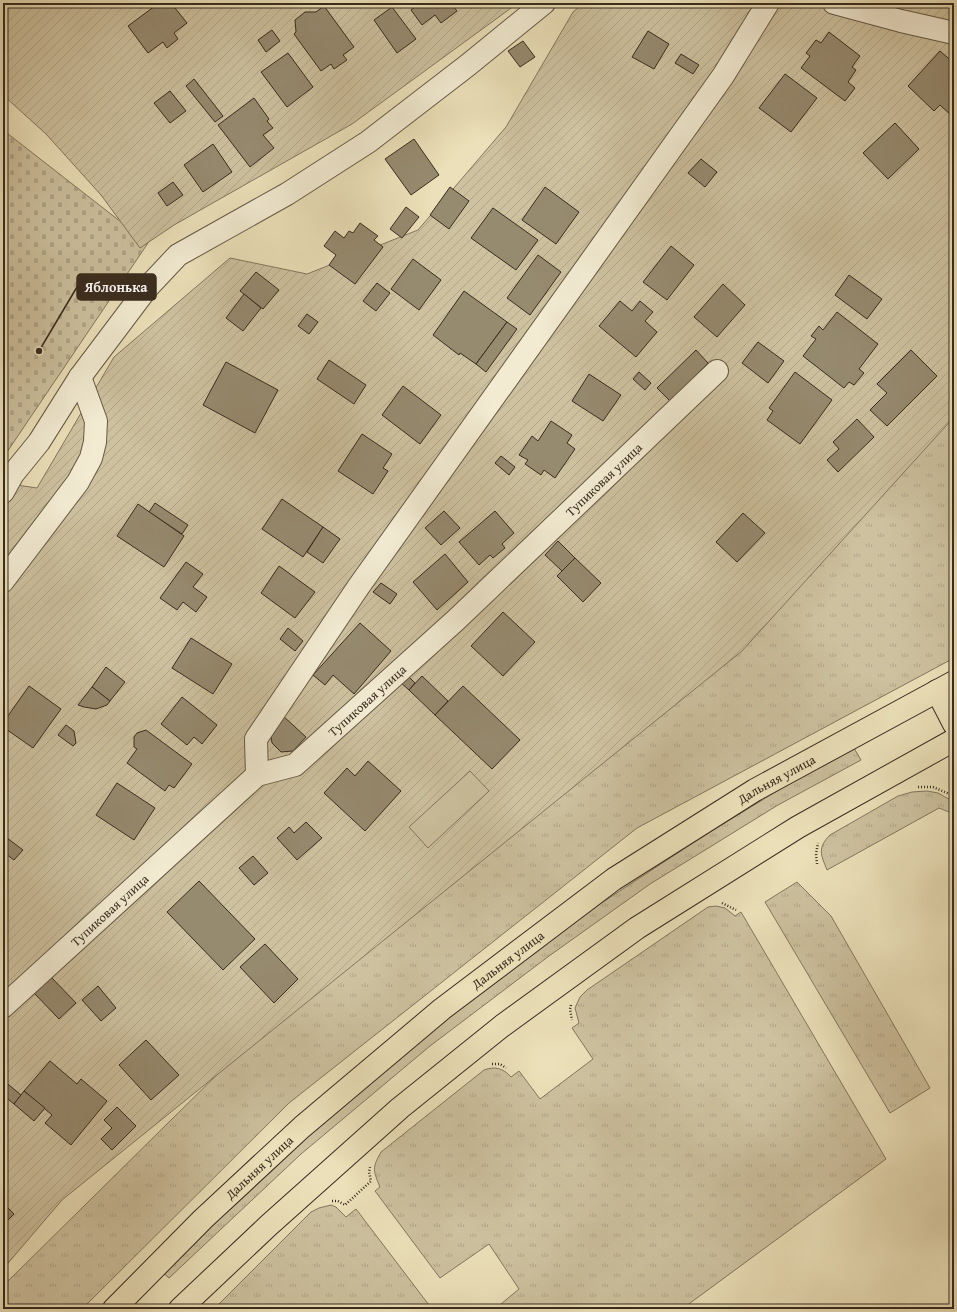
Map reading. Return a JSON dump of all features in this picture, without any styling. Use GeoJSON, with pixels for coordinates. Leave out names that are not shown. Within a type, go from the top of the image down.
{"type":"FeatureCollection","features":[{"type":"Feature","properties":{"kind":"main road"},"geometry":{"type":"LineString","coordinates":[[945,687],[954,724]]}},
{"type":"Feature","properties":{"kind":"main road","name":"Дальняя улица"},"geometry":{"type":"LineString","coordinates":[[114,1309],[203,1219],[302,1127],[442,1009],[607,883],[755,790],[945,687]]}},
{"type":"Feature","properties":{"kind":"main road"},"geometry":{"type":"LineString","coordinates":[[180,1309],[270,1225],[400,1108],[502,1026],[637,928],[798,827],[954,740]]}},
{"type":"Feature","properties":{"kind":"street"},"geometry":{"type":"LineString","coordinates":[[6,479],[40,442],[80,377],[147,288],[178,255],[287,194],[368,142],[468,65],[544,3]]}},
{"type":"Feature","properties":{"kind":"street"},"geometry":{"type":"LineString","coordinates":[[258,775],[256,739],[359,586],[723,76],[768,3]]}},
{"type":"Feature","properties":{"kind":"street"},"geometry":{"type":"LineString","coordinates":[[834,3],[954,34]]}},
{"type":"Feature","properties":{"kind":"street","name":"Тупиковая улица"},"geometry":{"type":"LineString","coordinates":[[3,1007],[258,775],[295,765],[456,620],[717,371]]}},
{"type":"Feature","properties":{"kind":"street"},"geometry":{"type":"LineString","coordinates":[[3,581],[78,482],[91,458],[95,442],[96,421],[80,377]]}},
{"type":"Feature","properties":{"kind":"green space"},"geometry":{"type":"Polygon","coordinates":[[[3,3],[518,3],[352,124],[174,225],[140,248],[101,195],[46,134],[3,95],[3,3]]]}},
{"type":"Feature","properties":{"kind":"green space"},"geometry":{"type":"Polygon","coordinates":[[[584,3],[954,3],[954,417],[742,651],[62,1200],[3,1269],[3,483],[37,488],[114,357],[230,258],[307,274],[418,230],[506,127],[573,12],[584,3]]]}},
{"type":"Feature","properties":{"kind":"green space"},"geometry":{"type":"Polygon","coordinates":[[[3,130],[148,243],[3,458],[3,130]]]}},
{"type":"Feature","properties":{"kind":"green space"},"geometry":{"type":"Polygon","coordinates":[[[954,417],[954,658],[637,828],[289,1103],[82,1309],[3,1309],[3,1286],[249,1043],[954,417]]]}},
{"type":"Feature","properties":{"kind":"green space"},"geometry":{"type":"Polygon","coordinates":[[[854,748],[861,760],[778,805],[650,884],[549,956],[430,1046],[301,1154],[169,1278],[161,1271],[204,1227],[371,1079],[493,983],[600,904],[708,833],[820,765],[854,748]]]}},
{"type":"Feature","properties":{"kind":"green space"},"geometry":{"type":"Polygon","coordinates":[[[470,771],[489,791],[428,848],[409,827],[470,771]]]}},
{"type":"Feature","properties":{"kind":"green space"},"geometry":{"type":"Polygon","coordinates":[[[927,791],[938,793],[954,802],[954,814],[939,808],[827,870],[821,852],[823,844],[830,835],[898,796],[912,792],[927,791]]]}},
{"type":"Feature","properties":{"kind":"green space"},"geometry":{"type":"Polygon","coordinates":[[[797,882],[831,916],[930,1088],[890,1113],[765,902],[797,882]]]}},
{"type":"Feature","properties":{"kind":"green space"},"geometry":{"type":"Polygon","coordinates":[[[716,906],[725,908],[735,916],[741,912],[886,1159],[682,1309],[495,1309],[519,1289],[489,1244],[440,1278],[375,1191],[380,1187],[374,1169],[381,1152],[484,1070],[492,1068],[499,1069],[511,1077],[519,1071],[540,1099],[593,1059],[572,1028],[579,1023],[575,1008],[580,997],[587,990],[708,907],[716,906]]]}},
{"type":"Feature","properties":{"kind":"green space"},"geometry":{"type":"Polygon","coordinates":[[[331,1205],[336,1207],[346,1217],[356,1209],[432,1309],[214,1309],[311,1212],[331,1205]]]}},
{"type":"Feature","properties":{"kind":"building"},"geometry":{"type":"Polygon","coordinates":[[[159,3],[171,3],[187,23],[174,33],[178,39],[167,48],[163,42],[148,53],[128,26],[159,3]]]}},
{"type":"Feature","properties":{"kind":"building"},"geometry":{"type":"Polygon","coordinates":[[[420,3],[451,3],[457,11],[441,23],[435,15],[422,25],[411,10],[420,3]]]}},
{"type":"Feature","properties":{"kind":"building"},"geometry":{"type":"Polygon","coordinates":[[[324,6],[354,47],[343,55],[347,60],[334,69],[331,64],[321,71],[294,34],[296,32],[295,20],[305,12],[316,12],[324,6]]]}},
{"type":"Feature","properties":{"kind":"building"},"geometry":{"type":"Polygon","coordinates":[[[392,7],[416,39],[397,53],[374,20],[392,7]]]}},
{"type":"Feature","properties":{"kind":"building"},"geometry":{"type":"Polygon","coordinates":[[[272,30],[280,41],[266,52],[258,40],[272,30]]]}},
{"type":"Feature","properties":{"kind":"building"},"geometry":{"type":"Polygon","coordinates":[[[648,31],[669,44],[654,69],[632,57],[648,31]]]}},
{"type":"Feature","properties":{"kind":"building"},"geometry":{"type":"Polygon","coordinates":[[[829,32],[860,56],[852,67],[856,70],[848,82],[855,88],[845,101],[801,68],[810,56],[806,53],[816,40],[821,43],[829,32]]]}},
{"type":"Feature","properties":{"kind":"building"},"geometry":{"type":"Polygon","coordinates":[[[523,41],[535,57],[520,67],[508,51],[523,41]]]}},
{"type":"Feature","properties":{"kind":"building"},"geometry":{"type":"Polygon","coordinates":[[[940,51],[954,63],[954,114],[952,116],[940,105],[934,111],[908,86],[940,51]]]}},
{"type":"Feature","properties":{"kind":"building"},"geometry":{"type":"Polygon","coordinates":[[[288,53],[313,87],[287,107],[261,72],[288,53]]]}},
{"type":"Feature","properties":{"kind":"building"},"geometry":{"type":"Polygon","coordinates":[[[681,54],[699,65],[693,74],[675,63],[681,54]]]}},
{"type":"Feature","properties":{"kind":"building"},"geometry":{"type":"Polygon","coordinates":[[[785,74],[817,98],[791,132],[759,108],[785,74]]]}},
{"type":"Feature","properties":{"kind":"building"},"geometry":{"type":"Polygon","coordinates":[[[194,79],[223,116],[215,122],[186,86],[194,79]]]}},
{"type":"Feature","properties":{"kind":"building"},"geometry":{"type":"Polygon","coordinates":[[[170,91],[186,111],[170,123],[154,103],[170,91]]]}},
{"type":"Feature","properties":{"kind":"building"},"geometry":{"type":"Polygon","coordinates":[[[254,98],[269,119],[267,121],[273,128],[263,135],[274,148],[250,167],[218,125],[254,98]]]}},
{"type":"Feature","properties":{"kind":"building"},"geometry":{"type":"Polygon","coordinates":[[[895,123],[919,149],[888,179],[863,153],[895,123]]]}},
{"type":"Feature","properties":{"kind":"building"},"geometry":{"type":"Polygon","coordinates":[[[414,139],[439,175],[411,195],[385,159],[414,139]]]}},
{"type":"Feature","properties":{"kind":"building"},"geometry":{"type":"Polygon","coordinates":[[[213,144],[232,172],[203,192],[184,165],[213,144]]]}},
{"type":"Feature","properties":{"kind":"building"},"geometry":{"type":"Polygon","coordinates":[[[701,159],[717,172],[705,187],[688,173],[701,159]]]}},
{"type":"Feature","properties":{"kind":"building"},"geometry":{"type":"Polygon","coordinates":[[[173,182],[183,195],[167,206],[158,193],[173,182]]]}},
{"type":"Feature","properties":{"kind":"building"},"geometry":{"type":"Polygon","coordinates":[[[450,187],[469,201],[449,229],[430,215],[450,187]]]}},
{"type":"Feature","properties":{"kind":"building"},"geometry":{"type":"Polygon","coordinates":[[[545,187],[579,212],[556,244],[522,220],[545,187]]]}},
{"type":"Feature","properties":{"kind":"building"},"geometry":{"type":"Polygon","coordinates":[[[406,207],[419,217],[402,238],[390,229],[406,207]]]}},
{"type":"Feature","properties":{"kind":"building"},"geometry":{"type":"Polygon","coordinates":[[[493,208],[538,240],[516,270],[471,238],[493,208]]]}},
{"type":"Feature","properties":{"kind":"building"},"geometry":{"type":"Polygon","coordinates":[[[360,223],[378,236],[374,240],[383,247],[355,284],[329,265],[336,255],[324,246],[335,231],[344,238],[349,231],[353,233],[360,223]]]}},
{"type":"Feature","properties":{"kind":"building"},"geometry":{"type":"Polygon","coordinates":[[[671,246],[694,265],[667,300],[643,282],[671,246]]]}},
{"type":"Feature","properties":{"kind":"building"},"geometry":{"type":"Polygon","coordinates":[[[538,255],[561,272],[530,315],[507,298],[538,255]]]}},
{"type":"Feature","properties":{"kind":"building"},"geometry":{"type":"Polygon","coordinates":[[[413,259],[441,280],[419,310],[391,289],[413,259]]]}},
{"type":"Feature","properties":{"kind":"building"},"geometry":{"type":"Polygon","coordinates":[[[256,272],[279,290],[263,309],[240,291],[256,272]]]}},
{"type":"Feature","properties":{"kind":"building"},"geometry":{"type":"Polygon","coordinates":[[[849,275],[882,299],[867,319],[835,295],[849,275]]]}},
{"type":"Feature","properties":{"kind":"building"},"geometry":{"type":"Polygon","coordinates":[[[377,283],[390,293],[376,311],[363,301],[377,283]]]}},
{"type":"Feature","properties":{"kind":"building"},"geometry":{"type":"Polygon","coordinates":[[[723,284],[745,305],[717,337],[694,317],[723,284]]]}},
{"type":"Feature","properties":{"kind":"building"},"geometry":{"type":"Polygon","coordinates":[[[464,291],[507,322],[476,364],[460,353],[459,355],[433,335],[464,291]]]}},
{"type":"Feature","properties":{"kind":"building"},"geometry":{"type":"Polygon","coordinates":[[[244,294],[261,308],[243,331],[226,318],[244,294]]]}},
{"type":"Feature","properties":{"kind":"building"},"geometry":{"type":"Polygon","coordinates":[[[620,301],[632,311],[640,301],[653,312],[645,321],[657,332],[636,357],[599,326],[620,301]]]}},
{"type":"Feature","properties":{"kind":"building"},"geometry":{"type":"Polygon","coordinates":[[[837,312],[878,344],[859,369],[864,373],[854,385],[849,382],[844,388],[803,356],[816,339],[811,336],[819,326],[823,330],[837,312]]]}},
{"type":"Feature","properties":{"kind":"building"},"geometry":{"type":"Polygon","coordinates":[[[307,314],[318,322],[309,334],[298,326],[307,314]]]}},
{"type":"Feature","properties":{"kind":"building"},"geometry":{"type":"Polygon","coordinates":[[[507,322],[517,329],[486,372],[476,364],[507,322]]]}},
{"type":"Feature","properties":{"kind":"building"},"geometry":{"type":"Polygon","coordinates":[[[758,342],[784,361],[768,383],[742,363],[758,342]]]}},
{"type":"Feature","properties":{"kind":"building"},"geometry":{"type":"Polygon","coordinates":[[[696,350],[708,363],[670,401],[657,388],[696,350]]]}},
{"type":"Feature","properties":{"kind":"building"},"geometry":{"type":"Polygon","coordinates":[[[911,350],[937,376],[887,426],[870,410],[887,393],[877,384],[911,350]]]}},
{"type":"Feature","properties":{"kind":"building"},"geometry":{"type":"Polygon","coordinates":[[[329,360],[366,385],[354,404],[317,379],[329,360]]]}},
{"type":"Feature","properties":{"kind":"building"},"geometry":{"type":"Polygon","coordinates":[[[226,362],[278,390],[255,433],[203,405],[226,362]]]}},
{"type":"Feature","properties":{"kind":"building"},"geometry":{"type":"Polygon","coordinates":[[[639,372],[651,383],[645,390],[633,379],[639,372]]]}},
{"type":"Feature","properties":{"kind":"building"},"geometry":{"type":"Polygon","coordinates":[[[795,372],[832,400],[800,444],[767,420],[773,411],[769,408],[795,372]]]}},
{"type":"Feature","properties":{"kind":"building"},"geometry":{"type":"Polygon","coordinates":[[[589,374],[621,395],[603,421],[572,401],[589,374]]]}},
{"type":"Feature","properties":{"kind":"building"},"geometry":{"type":"Polygon","coordinates":[[[403,386],[441,415],[420,444],[382,415],[403,386]]]}},
{"type":"Feature","properties":{"kind":"building"},"geometry":{"type":"Polygon","coordinates":[[[857,419],[874,437],[838,472],[827,460],[839,449],[833,442],[857,419]]]}},
{"type":"Feature","properties":{"kind":"building"},"geometry":{"type":"Polygon","coordinates":[[[551,421],[572,435],[567,443],[575,449],[555,478],[544,470],[541,475],[525,464],[528,460],[519,455],[532,436],[538,441],[551,421]]]}},
{"type":"Feature","properties":{"kind":"building"},"geometry":{"type":"Polygon","coordinates":[[[362,434],[392,454],[383,468],[388,471],[373,494],[338,471],[362,434]]]}},
{"type":"Feature","properties":{"kind":"building"},"geometry":{"type":"Polygon","coordinates":[[[501,456],[515,467],[509,475],[495,463],[501,456]]]}},
{"type":"Feature","properties":{"kind":"building"},"geometry":{"type":"Polygon","coordinates":[[[282,499],[323,527],[303,557],[262,529],[282,499]]]}},
{"type":"Feature","properties":{"kind":"building"},"geometry":{"type":"Polygon","coordinates":[[[155,503],[188,525],[182,534],[149,512],[155,503]]]}},
{"type":"Feature","properties":{"kind":"building"},"geometry":{"type":"Polygon","coordinates":[[[138,504],[184,536],[164,567],[117,536],[138,504]]]}},
{"type":"Feature","properties":{"kind":"building"},"geometry":{"type":"Polygon","coordinates":[[[444,511],[460,528],[441,545],[425,528],[444,511]]]}},
{"type":"Feature","properties":{"kind":"building"},"geometry":{"type":"Polygon","coordinates":[[[495,511],[514,533],[502,544],[505,548],[493,558],[490,555],[479,565],[459,542],[495,511]]]}},
{"type":"Feature","properties":{"kind":"building"},"geometry":{"type":"Polygon","coordinates":[[[743,513],[765,533],[737,562],[716,542],[743,513]]]}},
{"type":"Feature","properties":{"kind":"building"},"geometry":{"type":"Polygon","coordinates":[[[323,527],[340,539],[323,563],[307,552],[323,527]]]}},
{"type":"Feature","properties":{"kind":"building"},"geometry":{"type":"Polygon","coordinates":[[[558,541],[575,558],[562,571],[545,555],[558,541]]]}},
{"type":"Feature","properties":{"kind":"building"},"geometry":{"type":"Polygon","coordinates":[[[445,554],[468,582],[437,610],[413,582],[445,554]]]}},
{"type":"Feature","properties":{"kind":"building"},"geometry":{"type":"Polygon","coordinates":[[[575,558],[601,583],[583,602],[557,576],[575,558]]]}},
{"type":"Feature","properties":{"kind":"building"},"geometry":{"type":"Polygon","coordinates":[[[186,562],[203,574],[193,587],[207,597],[196,612],[183,602],[177,610],[160,598],[186,562]]]}},
{"type":"Feature","properties":{"kind":"building"},"geometry":{"type":"Polygon","coordinates":[[[279,566],[315,592],[295,618],[261,593],[279,566]]]}},
{"type":"Feature","properties":{"kind":"building"},"geometry":{"type":"Polygon","coordinates":[[[381,583],[397,594],[390,604],[373,592],[381,583]]]}},
{"type":"Feature","properties":{"kind":"building"},"geometry":{"type":"Polygon","coordinates":[[[503,612],[535,642],[503,676],[471,646],[503,612]]]}},
{"type":"Feature","properties":{"kind":"building"},"geometry":{"type":"Polygon","coordinates":[[[360,623],[391,651],[354,694],[333,675],[325,685],[313,675],[360,623]]]}},
{"type":"Feature","properties":{"kind":"building"},"geometry":{"type":"Polygon","coordinates":[[[288,628],[303,641],[295,651],[280,639],[288,628]]]}},
{"type":"Feature","properties":{"kind":"building"},"geometry":{"type":"Polygon","coordinates":[[[191,638],[232,664],[213,694],[172,668],[191,638]]]}},
{"type":"Feature","properties":{"kind":"building"},"geometry":{"type":"Polygon","coordinates":[[[106,667],[125,682],[110,701],[92,687],[106,667]]]}},
{"type":"Feature","properties":{"kind":"building"},"geometry":{"type":"Polygon","coordinates":[[[407,675],[415,683],[409,690],[400,682],[407,675]]]}},
{"type":"Feature","properties":{"kind":"building"},"geometry":{"type":"Polygon","coordinates":[[[422,676],[448,701],[435,715],[409,690],[422,676]]]}},
{"type":"Feature","properties":{"kind":"building"},"geometry":{"type":"Polygon","coordinates":[[[29,686],[61,709],[33,748],[3,727],[3,723],[29,686]]]}},
{"type":"Feature","properties":{"kind":"building"},"geometry":{"type":"Polygon","coordinates":[[[463,686],[520,740],[492,769],[435,715],[463,686]]]}},
{"type":"Feature","properties":{"kind":"building"},"geometry":{"type":"Polygon","coordinates":[[[92,687],[110,701],[107,705],[96,709],[78,705],[92,687]]]}},
{"type":"Feature","properties":{"kind":"building"},"geometry":{"type":"Polygon","coordinates":[[[182,697],[217,725],[202,744],[194,737],[187,745],[161,724],[182,697]]]}},
{"type":"Feature","properties":{"kind":"building"},"geometry":{"type":"Polygon","coordinates":[[[282,715],[306,737],[293,751],[281,752],[272,743],[270,730],[282,715]]]}},
{"type":"Feature","properties":{"kind":"building"},"geometry":{"type":"Polygon","coordinates":[[[66,725],[74,731],[76,743],[73,746],[58,735],[66,725]]]}},
{"type":"Feature","properties":{"kind":"building"},"geometry":{"type":"Polygon","coordinates":[[[146,730],[192,764],[174,788],[169,785],[165,791],[127,763],[137,749],[134,747],[134,737],[137,733],[146,730]]]}},
{"type":"Feature","properties":{"kind":"building"},"geometry":{"type":"Polygon","coordinates":[[[368,761],[401,791],[365,831],[324,793],[347,768],[355,776],[368,761]]]}},
{"type":"Feature","properties":{"kind":"building"},"geometry":{"type":"Polygon","coordinates":[[[117,783],[155,808],[134,840],[96,815],[117,783]]]}},
{"type":"Feature","properties":{"kind":"building"},"geometry":{"type":"Polygon","coordinates":[[[306,822],[322,838],[297,860],[277,838],[289,827],[294,833],[306,822]]]}},
{"type":"Feature","properties":{"kind":"building"},"geometry":{"type":"Polygon","coordinates":[[[3,835],[23,850],[14,860],[3,852],[3,835]]]}},
{"type":"Feature","properties":{"kind":"building"},"geometry":{"type":"Polygon","coordinates":[[[253,856],[268,873],[254,885],[239,868],[253,856]]]}},
{"type":"Feature","properties":{"kind":"building"},"geometry":{"type":"Polygon","coordinates":[[[199,881],[255,939],[223,970],[167,912],[199,881]]]}},
{"type":"Feature","properties":{"kind":"building"},"geometry":{"type":"Polygon","coordinates":[[[265,944],[298,979],[274,1003],[240,967],[265,944]]]}},
{"type":"Feature","properties":{"kind":"building"},"geometry":{"type":"Polygon","coordinates":[[[51,977],[76,1003],[59,1019],[34,993],[51,977]]]}},
{"type":"Feature","properties":{"kind":"building"},"geometry":{"type":"Polygon","coordinates":[[[98,986],[116,1008],[101,1021],[82,1000],[98,986]]]}},
{"type":"Feature","properties":{"kind":"building"},"geometry":{"type":"Polygon","coordinates":[[[146,1040],[179,1075],[151,1100],[119,1065],[146,1040]]]}},
{"type":"Feature","properties":{"kind":"building"},"geometry":{"type":"Polygon","coordinates":[[[50,1061],[77,1084],[81,1079],[107,1101],[71,1145],[45,1123],[52,1115],[24,1091],[50,1061]]]}},
{"type":"Feature","properties":{"kind":"building"},"geometry":{"type":"Polygon","coordinates":[[[3,1080],[21,1095],[14,1104],[3,1095],[3,1080]]]}},
{"type":"Feature","properties":{"kind":"building"},"geometry":{"type":"Polygon","coordinates":[[[24,1091],[45,1108],[34,1121],[14,1104],[24,1091]]]}},
{"type":"Feature","properties":{"kind":"building"},"geometry":{"type":"Polygon","coordinates":[[[117,1107],[136,1126],[112,1150],[101,1139],[112,1128],[104,1120],[117,1107]]]}},
{"type":"Feature","properties":{"kind":"building"},"geometry":{"type":"Polygon","coordinates":[[[3,1203],[14,1214],[3,1225],[3,1203]]]}},
{"type":"Feature","properties":{"kind":"place","name":"Яблонька"},"geometry":{"type":"Point","coordinates":[39,351]}}]}
